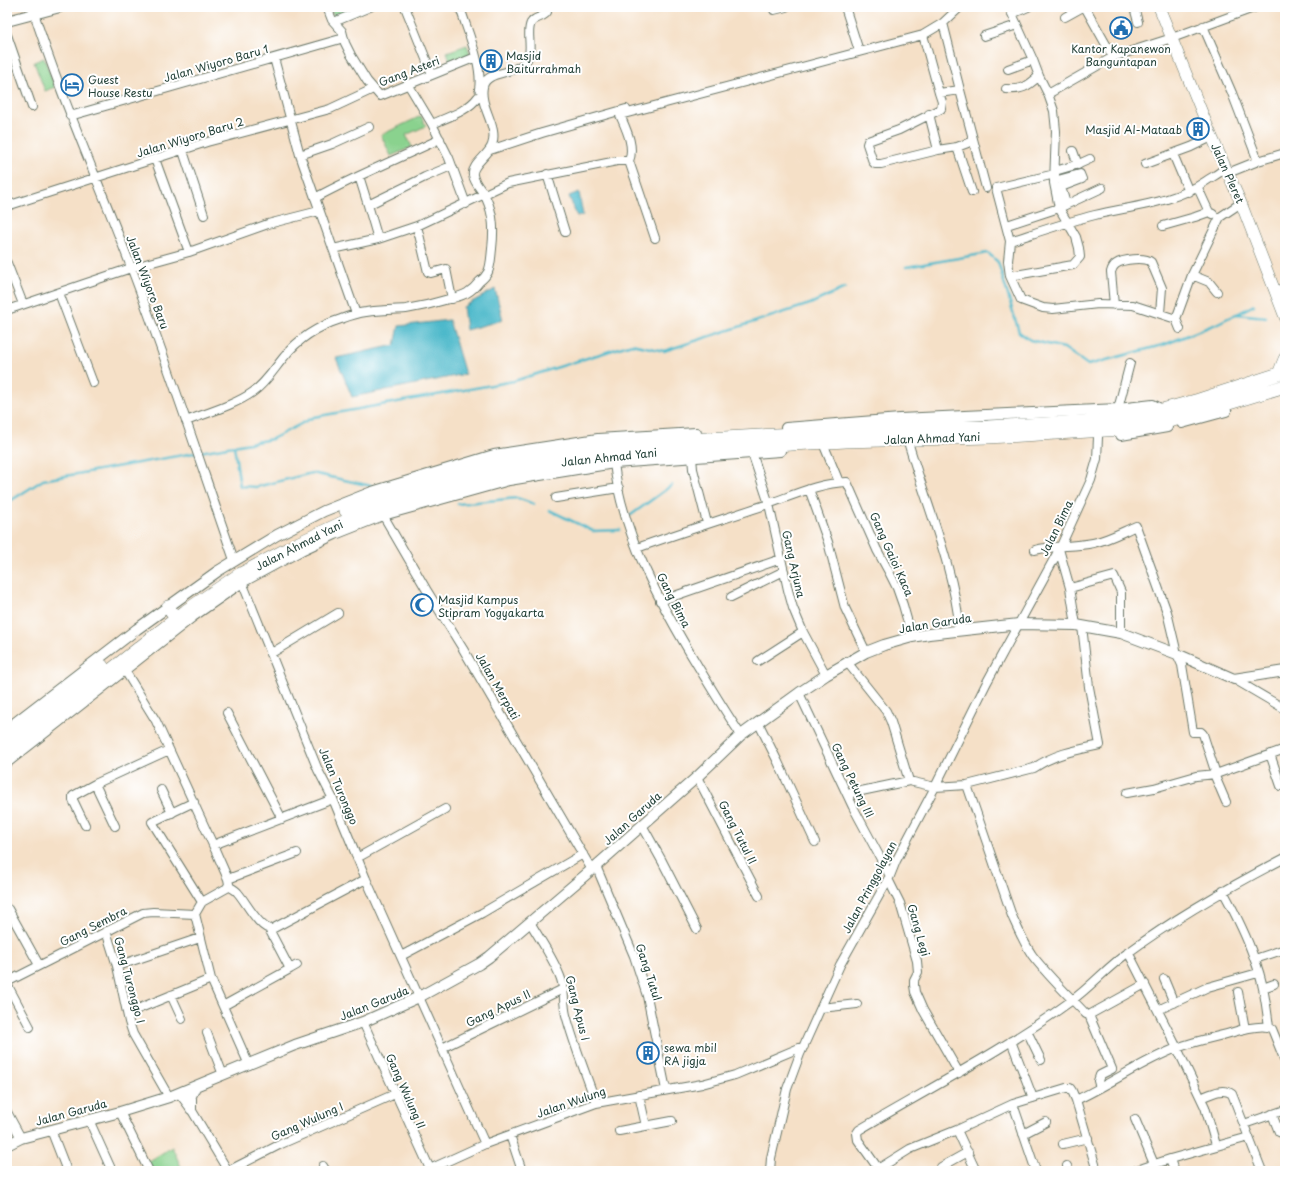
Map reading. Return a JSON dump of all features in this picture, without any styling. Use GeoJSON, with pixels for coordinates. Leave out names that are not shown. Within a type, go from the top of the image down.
{"type":"FeatureCollection","features":[{"type":"Feature","properties":{"kind":"highway"},"geometry":{"type":"LineString","coordinates":[[1283,381],[1285,359]]}},
{"type":"Feature","properties":{"kind":"highway","name":"Jalan Ahmad Yani"},"geometry":{"type":"LineString","coordinates":[[7,739],[170,610],[235,568],[278,544],[340,514],[381,498],[458,474],[536,455],[616,444],[902,428],[988,432],[1122,429],[1173,420],[1262,393],[1283,381]]}},
{"type":"Feature","properties":{"kind":"highway","name":"Jalan Ahmad Yani"},"geometry":{"type":"LineString","coordinates":[[7,752],[186,611],[239,575],[299,543],[357,516],[459,483],[571,459],[687,450],[846,444],[1097,421],[1162,410],[1283,381]]}},
{"type":"Feature","properties":{"kind":"main road","name":"Jalan Pleret"},"geometry":{"type":"LineString","coordinates":[[1159,7],[1212,137],[1280,289],[1285,317]]}},
{"type":"Feature","properties":{"kind":"street"},"geometry":{"type":"LineString","coordinates":[[7,21],[33,10],[60,7]]}},
{"type":"Feature","properties":{"kind":"street","name":"Gang Asteri"},"geometry":{"type":"LineString","coordinates":[[327,7],[329,16],[340,28],[351,55],[373,89],[380,96],[476,57]]}},
{"type":"Feature","properties":{"kind":"street"},"geometry":{"type":"LineString","coordinates":[[334,22],[370,7]]}},
{"type":"Feature","properties":{"kind":"street"},"geometry":{"type":"LineString","coordinates":[[405,7],[432,74]]}},
{"type":"Feature","properties":{"kind":"street"},"geometry":{"type":"LineString","coordinates":[[186,421],[234,402],[252,392],[262,385],[293,346],[324,325],[356,314],[407,309],[452,299],[467,293],[488,273],[494,229],[491,212],[485,195],[474,179],[472,173],[475,166],[490,150],[494,140],[494,134],[480,96],[476,57],[460,7]]}},
{"type":"Feature","properties":{"kind":"street"},"geometry":{"type":"LineString","coordinates":[[432,124],[462,110],[475,101],[480,96],[487,78],[508,72],[525,63],[529,55],[531,45],[530,25],[532,21],[545,15],[547,12],[546,7]]}},
{"type":"Feature","properties":{"kind":"street"},"geometry":{"type":"LineString","coordinates":[[774,9],[786,7]]}},
{"type":"Feature","properties":{"kind":"street"},"geometry":{"type":"LineString","coordinates":[[845,7],[859,51]]}},
{"type":"Feature","properties":{"kind":"street"},"geometry":{"type":"LineString","coordinates":[[655,238],[630,161],[630,142],[620,115],[923,35],[943,23],[960,7]]}},
{"type":"Feature","properties":{"kind":"street"},"geometry":{"type":"LineString","coordinates":[[1010,276],[1073,265],[1080,257],[1076,237],[1059,208],[1055,175],[1054,112],[1048,94],[1011,10],[1028,7]]}},
{"type":"Feature","properties":{"kind":"street"},"geometry":{"type":"LineString","coordinates":[[1065,17],[1084,7],[1113,57]]}},
{"type":"Feature","properties":{"kind":"street"},"geometry":{"type":"LineString","coordinates":[[1134,7],[1138,22]]}},
{"type":"Feature","properties":{"kind":"street"},"geometry":{"type":"LineString","coordinates":[[1048,94],[1113,57],[1172,38],[1256,7]]}},
{"type":"Feature","properties":{"kind":"street","name":"Jalan Wiyoro Baru"},"geometry":{"type":"LineString","coordinates":[[33,10],[70,116],[97,178],[170,372],[234,560]]}},
{"type":"Feature","properties":{"kind":"street"},"geometry":{"type":"LineString","coordinates":[[943,23],[986,188]]}},
{"type":"Feature","properties":{"kind":"street"},"geometry":{"type":"LineString","coordinates":[[984,36],[1017,25]]}},
{"type":"Feature","properties":{"kind":"street"},"geometry":{"type":"LineString","coordinates":[[1203,26],[1232,93],[1258,160]]}},
{"type":"Feature","properties":{"kind":"street"},"geometry":{"type":"LineString","coordinates":[[7,35],[32,107]]}},
{"type":"Feature","properties":{"kind":"street"},"geometry":{"type":"LineString","coordinates":[[923,35],[942,102],[941,108],[899,130],[868,141],[867,144],[873,162],[877,164],[957,147],[973,141]]}},
{"type":"Feature","properties":{"kind":"street","name":"Jalan Wiyoro Baru 1"},"geometry":{"type":"LineString","coordinates":[[70,116],[344,38]]}},
{"type":"Feature","properties":{"kind":"street"},"geometry":{"type":"LineString","coordinates":[[274,58],[300,155],[356,314]]}},
{"type":"Feature","properties":{"kind":"street"},"geometry":{"type":"LineString","coordinates":[[1008,69],[1033,60]]}},
{"type":"Feature","properties":{"kind":"street"},"geometry":{"type":"LineString","coordinates":[[1006,89],[1018,90],[1024,88],[1039,76]]}},
{"type":"Feature","properties":{"kind":"street"},"geometry":{"type":"LineString","coordinates":[[408,84],[440,138],[466,204]]}},
{"type":"Feature","properties":{"kind":"street","name":"Jalan Wiyoro Baru 2"},"geometry":{"type":"LineString","coordinates":[[7,206],[182,150],[330,109],[373,89]]}},
{"type":"Feature","properties":{"kind":"street"},"geometry":{"type":"LineString","coordinates":[[939,94],[960,90]]}},
{"type":"Feature","properties":{"kind":"street"},"geometry":{"type":"LineString","coordinates":[[490,150],[542,133],[630,108],[649,104],[653,106]]}},
{"type":"Feature","properties":{"kind":"street"},"geometry":{"type":"LineString","coordinates":[[929,114],[938,150]]}},
{"type":"Feature","properties":{"kind":"street"},"geometry":{"type":"LineString","coordinates":[[300,155],[332,144],[369,127]]}},
{"type":"Feature","properties":{"kind":"street"},"geometry":{"type":"LineString","coordinates":[[1144,164],[1173,154],[1212,137]]}},
{"type":"Feature","properties":{"kind":"street"},"geometry":{"type":"LineString","coordinates":[[314,198],[440,138]]}},
{"type":"Feature","properties":{"kind":"street"},"geometry":{"type":"LineString","coordinates":[[957,147],[972,192]]}},
{"type":"Feature","properties":{"kind":"street"},"geometry":{"type":"LineString","coordinates":[[182,150],[204,215]]}},
{"type":"Feature","properties":{"kind":"street"},"geometry":{"type":"LineString","coordinates":[[1073,151],[1078,164]]}},
{"type":"Feature","properties":{"kind":"street"},"geometry":{"type":"LineString","coordinates":[[1010,241],[1068,223],[1155,203],[1189,192],[1198,188],[1221,172],[1285,152]]}},
{"type":"Feature","properties":{"kind":"street"},"geometry":{"type":"LineString","coordinates":[[1173,154],[1189,192]]}},
{"type":"Feature","properties":{"kind":"street"},"geometry":{"type":"LineString","coordinates":[[155,159],[189,252]]}},
{"type":"Feature","properties":{"kind":"street"},"geometry":{"type":"LineString","coordinates":[[1055,175],[1090,159]]}},
{"type":"Feature","properties":{"kind":"street"},"geometry":{"type":"LineString","coordinates":[[333,250],[378,239],[418,226],[508,183],[546,174],[617,161],[630,161]]}},
{"type":"Feature","properties":{"kind":"street"},"geometry":{"type":"LineString","coordinates":[[368,205],[451,166]]}},
{"type":"Feature","properties":{"kind":"street"},"geometry":{"type":"LineString","coordinates":[[546,174],[565,232]]}},
{"type":"Feature","properties":{"kind":"street"},"geometry":{"type":"LineString","coordinates":[[1066,204],[1061,187],[1082,179],[1080,174],[1055,175],[996,188],[1010,241],[1008,261],[1010,276],[1022,300],[1043,308],[1053,309],[1098,304],[1133,305],[1176,319]]}},
{"type":"Feature","properties":{"kind":"street"},"geometry":{"type":"LineString","coordinates":[[359,176],[378,239]]}},
{"type":"Feature","properties":{"kind":"street"},"geometry":{"type":"LineString","coordinates":[[1007,225],[1059,208],[1102,188]]}},
{"type":"Feature","properties":{"kind":"street"},"geometry":{"type":"LineString","coordinates":[[1198,188],[1209,212],[1220,217]]}},
{"type":"Feature","properties":{"kind":"street"},"geometry":{"type":"LineString","coordinates":[[1180,328],[1176,319],[1192,275],[1220,217],[1241,203]]}},
{"type":"Feature","properties":{"kind":"street"},"geometry":{"type":"LineString","coordinates":[[7,310],[131,268],[189,252],[268,224],[319,211]]}},
{"type":"Feature","properties":{"kind":"street"},"geometry":{"type":"LineString","coordinates":[[1163,226],[1209,212]]}},
{"type":"Feature","properties":{"kind":"street"},"geometry":{"type":"LineString","coordinates":[[418,226],[428,272],[430,273],[446,268],[452,299]]}},
{"type":"Feature","properties":{"kind":"street"},"geometry":{"type":"LineString","coordinates":[[1114,305],[1111,272],[1113,267],[1119,262],[1145,259],[1152,262],[1162,288],[1160,314]]}},
{"type":"Feature","properties":{"kind":"street"},"geometry":{"type":"LineString","coordinates":[[7,263],[23,304]]}},
{"type":"Feature","properties":{"kind":"street"},"geometry":{"type":"LineString","coordinates":[[1192,275],[1210,282],[1217,292]]}},
{"type":"Feature","properties":{"kind":"street"},"geometry":{"type":"LineString","coordinates":[[59,293],[93,383]]}},
{"type":"Feature","properties":{"kind":"street"},"geometry":{"type":"LineString","coordinates":[[1118,409],[1130,362]]}},
{"type":"Feature","properties":{"kind":"street"},"geometry":{"type":"LineString","coordinates":[[7,762],[193,616],[242,582],[301,550],[383,514],[509,480],[614,463],[825,448],[846,444],[909,445],[1098,437],[1146,432],[1197,420],[1244,405],[1262,393]]}},
{"type":"Feature","properties":{"kind":"street"},"geometry":{"type":"LineString","coordinates":[[7,729],[170,610],[234,560],[277,535],[324,512],[372,492],[494,455],[598,439],[635,436],[749,431],[900,419],[1118,409],[1153,405],[1162,410]]}},
{"type":"Feature","properties":{"kind":"street","name":"Jalan Bima"},"geometry":{"type":"LineString","coordinates":[[1019,624],[1059,548],[1091,480],[1098,459],[1098,437]]}},
{"type":"Feature","properties":{"kind":"street"},"geometry":{"type":"LineString","coordinates":[[909,445],[956,597],[960,631]]}},
{"type":"Feature","properties":{"kind":"street","name":"Gang Gaioi Kaca"},"geometry":{"type":"LineString","coordinates":[[825,448],[897,588],[912,637]]}},
{"type":"Feature","properties":{"kind":"street","name":"Gang Arjuna"},"geometry":{"type":"LineString","coordinates":[[753,453],[769,504],[793,608],[803,632],[826,675]]}},
{"type":"Feature","properties":{"kind":"street"},"geometry":{"type":"LineString","coordinates":[[692,457],[693,469],[707,523]]}},
{"type":"Feature","properties":{"kind":"street","name":"Gang Bima"},"geometry":{"type":"LineString","coordinates":[[614,463],[626,517],[637,548],[660,601],[741,735]]}},
{"type":"Feature","properties":{"kind":"street"},"geometry":{"type":"LineString","coordinates":[[637,548],[707,523],[769,504],[809,489],[843,482]]}},
{"type":"Feature","properties":{"kind":"street"},"geometry":{"type":"LineString","coordinates":[[556,498],[619,488]]}},
{"type":"Feature","properties":{"kind":"street"},"geometry":{"type":"LineString","coordinates":[[809,489],[828,542],[845,608],[866,652]]}},
{"type":"Feature","properties":{"kind":"street","name":"Jalan Merpati"},"geometry":{"type":"LineString","coordinates":[[383,514],[583,854],[594,868]]}},
{"type":"Feature","properties":{"kind":"street"},"geometry":{"type":"LineString","coordinates":[[1035,550],[1044,548],[1059,548],[1102,541],[1136,526],[1167,612],[1177,654],[1182,665],[1193,732],[1201,732],[1203,734],[1215,774],[1226,802]]}},
{"type":"Feature","properties":{"kind":"street"},"geometry":{"type":"LineString","coordinates":[[848,794],[909,781],[935,787],[967,785],[1034,768],[1042,762],[1072,750],[1100,745],[1089,687],[1080,626],[1059,548]]}},
{"type":"Feature","properties":{"kind":"street"},"geometry":{"type":"LineString","coordinates":[[660,601],[781,559]]}},
{"type":"Feature","properties":{"kind":"street"},"geometry":{"type":"LineString","coordinates":[[731,596],[784,571]]}},
{"type":"Feature","properties":{"kind":"street"},"geometry":{"type":"LineString","coordinates":[[1070,588],[1114,576],[1121,592],[1121,633]]}},
{"type":"Feature","properties":{"kind":"street","name":"Jalan Turonggo"},"geometry":{"type":"LineString","coordinates":[[242,582],[318,770],[333,799],[366,879],[420,997]]}},
{"type":"Feature","properties":{"kind":"street"},"geometry":{"type":"LineString","coordinates":[[270,654],[338,613]]}},
{"type":"Feature","properties":{"kind":"street","name":"Jalan Garuda"},"geometry":{"type":"LineString","coordinates":[[7,1145],[21,1138],[120,1112],[169,1097],[295,1045],[363,1022],[420,997],[479,964],[594,868],[697,777],[741,735],[826,675],[866,652],[912,637],[960,631],[1019,624],[1080,626],[1121,633],[1177,654],[1234,679]]}},
{"type":"Feature","properties":{"kind":"street","name":"Jalan Pringgolayan"},"geometry":{"type":"LineString","coordinates":[[770,1171],[771,1158],[787,1089],[821,1008],[851,945],[889,877],[987,682],[1019,624]]}},
{"type":"Feature","properties":{"kind":"street"},"geometry":{"type":"LineString","coordinates":[[758,661],[803,632]]}},
{"type":"Feature","properties":{"kind":"street"},"geometry":{"type":"LineString","coordinates":[[847,662],[886,711],[893,728],[909,781]]}},
{"type":"Feature","properties":{"kind":"street"},"geometry":{"type":"LineString","coordinates":[[124,670],[156,721],[194,802],[228,883],[239,893],[262,925],[269,929],[294,967],[223,1006]]}},
{"type":"Feature","properties":{"kind":"street"},"geometry":{"type":"LineString","coordinates":[[1234,679],[1285,671]]}},
{"type":"Feature","properties":{"kind":"street"},"geometry":{"type":"LineString","coordinates":[[1234,679],[1285,709]]}},
{"type":"Feature","properties":{"kind":"street","name":"Gang Petung III"},"geometry":{"type":"LineString","coordinates":[[799,693],[889,877]]}},
{"type":"Feature","properties":{"kind":"street"},"geometry":{"type":"LineString","coordinates":[[227,713],[282,819]]}},
{"type":"Feature","properties":{"kind":"street"},"geometry":{"type":"LineString","coordinates":[[758,722],[815,842]]}},
{"type":"Feature","properties":{"kind":"street"},"geometry":{"type":"LineString","coordinates":[[1127,793],[1154,788],[1196,776],[1215,774],[1285,749]]}},
{"type":"Feature","properties":{"kind":"street"},"geometry":{"type":"LineString","coordinates":[[85,825],[72,798],[76,794],[169,750]]}},
{"type":"Feature","properties":{"kind":"street"},"geometry":{"type":"LineString","coordinates":[[1270,754],[1281,786]]}},
{"type":"Feature","properties":{"kind":"street","name":"Gang Tutul II"},"geometry":{"type":"LineString","coordinates":[[697,777],[759,896]]}},
{"type":"Feature","properties":{"kind":"street"},"geometry":{"type":"LineString","coordinates":[[96,784],[115,826]]}},
{"type":"Feature","properties":{"kind":"street"},"geometry":{"type":"LineString","coordinates":[[967,785],[1012,916],[1019,932],[1032,954],[1072,1000],[1088,1015],[1112,1069],[1100,1075],[1098,1081],[1100,1088]]}},
{"type":"Feature","properties":{"kind":"street"},"geometry":{"type":"LineString","coordinates":[[161,790],[172,813]]}},
{"type":"Feature","properties":{"kind":"street"},"geometry":{"type":"LineString","coordinates":[[213,845],[333,799]]}},
{"type":"Feature","properties":{"kind":"street"},"geometry":{"type":"LineString","coordinates":[[194,802],[152,822],[202,902]]}},
{"type":"Feature","properties":{"kind":"street"},"geometry":{"type":"LineString","coordinates":[[358,858],[445,809]]}},
{"type":"Feature","properties":{"kind":"street"},"geometry":{"type":"LineString","coordinates":[[642,825],[697,929]]}},
{"type":"Feature","properties":{"kind":"street"},"geometry":{"type":"LineString","coordinates":[[249,1065],[211,979],[195,914],[202,902],[228,883],[297,853]]}},
{"type":"Feature","properties":{"kind":"street"},"geometry":{"type":"LineString","coordinates":[[400,956],[482,913],[583,854]]}},
{"type":"Feature","properties":{"kind":"street"},"geometry":{"type":"LineString","coordinates":[[1097,1171],[1076,1100],[1070,1088],[1012,1104],[957,1130],[910,1149],[879,1170],[858,1140],[857,1133],[864,1127],[1027,1031],[1072,1000],[1128,952],[1224,891],[1285,858]]}},
{"type":"Feature","properties":{"kind":"street","name":"Gang Tutul"},"geometry":{"type":"LineString","coordinates":[[594,868],[634,956],[645,989],[666,1090]]}},
{"type":"Feature","properties":{"kind":"street","name":"Gang Legi"},"geometry":{"type":"LineString","coordinates":[[889,877],[900,903],[917,961],[918,972],[914,980],[914,985],[917,996],[923,1010],[958,1073]]}},
{"type":"Feature","properties":{"kind":"street"},"geometry":{"type":"LineString","coordinates":[[269,929],[278,927],[366,879]]}},
{"type":"Feature","properties":{"kind":"street"},"geometry":{"type":"LineString","coordinates":[[1224,891],[1246,935],[1255,959],[1263,988],[1269,1027],[1272,1029],[1283,1049],[1285,1061]]}},
{"type":"Feature","properties":{"kind":"street"},"geometry":{"type":"LineString","coordinates":[[8,909],[39,965]]}},
{"type":"Feature","properties":{"kind":"street","name":"Gang Sembra"},"geometry":{"type":"LineString","coordinates":[[7,983],[39,965],[143,913],[195,914]]}},
{"type":"Feature","properties":{"kind":"street","name":"Gang Apus I"},"geometry":{"type":"LineString","coordinates":[[530,922],[555,966],[563,989],[564,1002],[570,1028],[596,1103]]}},
{"type":"Feature","properties":{"kind":"street","name":"Gang Turonggo I"},"geometry":{"type":"LineString","coordinates":[[106,931],[117,966],[133,1034],[169,1097]]}},
{"type":"Feature","properties":{"kind":"street"},"geometry":{"type":"LineString","coordinates":[[117,966],[200,938]]}},
{"type":"Feature","properties":{"kind":"street"},"geometry":{"type":"LineString","coordinates":[[1255,959],[1285,949]]}},
{"type":"Feature","properties":{"kind":"street"},"geometry":{"type":"LineString","coordinates":[[1128,952],[1201,1098],[1208,1114],[1216,1146]]}},
{"type":"Feature","properties":{"kind":"street"},"geometry":{"type":"LineString","coordinates":[[1158,1010],[1208,987],[1258,973]]}},
{"type":"Feature","properties":{"kind":"street"},"geometry":{"type":"LineString","coordinates":[[128,1013],[211,979]]}},
{"type":"Feature","properties":{"kind":"street"},"geometry":{"type":"LineString","coordinates":[[1164,979],[1174,1002]]}},
{"type":"Feature","properties":{"kind":"street"},"geometry":{"type":"LineString","coordinates":[[7,983],[30,1027]]}},
{"type":"Feature","properties":{"kind":"street"},"geometry":{"type":"LineString","coordinates":[[1088,1015],[1145,984]]}},
{"type":"Feature","properties":{"kind":"street"},"geometry":{"type":"LineString","coordinates":[[1263,988],[1274,984]]}},
{"type":"Feature","properties":{"kind":"street","name":"Gang Apus II"},"geometry":{"type":"LineString","coordinates":[[442,1048],[563,989]]}},
{"type":"Feature","properties":{"kind":"street"},"geometry":{"type":"LineString","coordinates":[[1238,992],[1245,1028]]}},
{"type":"Feature","properties":{"kind":"street"},"geometry":{"type":"LineString","coordinates":[[171,995],[182,1019]]}},
{"type":"Feature","properties":{"kind":"street"},"geometry":{"type":"LineString","coordinates":[[420,997],[485,1144]]}},
{"type":"Feature","properties":{"kind":"street"},"geometry":{"type":"LineString","coordinates":[[821,1008],[857,1004]]}},
{"type":"Feature","properties":{"kind":"street","name":"Gang Wulung II"},"geometry":{"type":"LineString","coordinates":[[363,1022],[430,1170]]}},
{"type":"Feature","properties":{"kind":"street"},"geometry":{"type":"LineString","coordinates":[[1076,1100],[1100,1088],[1126,1072],[1177,1048],[1245,1028],[1269,1027]]}},
{"type":"Feature","properties":{"kind":"street"},"geometry":{"type":"LineString","coordinates":[[1027,1031],[1041,1060]]}},
{"type":"Feature","properties":{"kind":"street"},"geometry":{"type":"LineString","coordinates":[[207,1033],[223,1076]]}},
{"type":"Feature","properties":{"kind":"street"},"geometry":{"type":"LineString","coordinates":[[1011,1041],[1033,1098]]}},
{"type":"Feature","properties":{"kind":"street","name":"Jalan Wulung"},"geometry":{"type":"LineString","coordinates":[[430,1170],[485,1144],[596,1103],[702,1084],[736,1076],[804,1046]]}},
{"type":"Feature","properties":{"kind":"street"},"geometry":{"type":"LineString","coordinates":[[191,1109],[191,1096],[195,1087]]}},
{"type":"Feature","properties":{"kind":"street"},"geometry":{"type":"LineString","coordinates":[[1201,1098],[1220,1091],[1228,1092],[1234,1097],[1262,1171]]}},
{"type":"Feature","properties":{"kind":"street"},"geometry":{"type":"LineString","coordinates":[[179,1093],[191,1109],[228,1171]]}},
{"type":"Feature","properties":{"kind":"street","name":"Gang Wulung I"},"geometry":{"type":"LineString","coordinates":[[228,1171],[288,1141],[396,1094]]}},
{"type":"Feature","properties":{"kind":"street"},"geometry":{"type":"LineString","coordinates":[[639,1095],[646,1126]]}},
{"type":"Feature","properties":{"kind":"street"},"geometry":{"type":"LineString","coordinates":[[1012,1104],[1036,1171]]}},
{"type":"Feature","properties":{"kind":"street"},"geometry":{"type":"LineString","coordinates":[[1244,1124],[1285,1110]]}},
{"type":"Feature","properties":{"kind":"street"},"geometry":{"type":"LineString","coordinates":[[7,1112],[21,1138]]}},
{"type":"Feature","properties":{"kind":"street"},"geometry":{"type":"LineString","coordinates":[[120,1112],[149,1171]]}},
{"type":"Feature","properties":{"kind":"street"},"geometry":{"type":"LineString","coordinates":[[1272,1114],[1280,1132],[1285,1132]]}},
{"type":"Feature","properties":{"kind":"street"},"geometry":{"type":"LineString","coordinates":[[1135,1119],[1154,1164]]}},
{"type":"Feature","properties":{"kind":"street"},"geometry":{"type":"LineString","coordinates":[[89,1120],[112,1171]]}},
{"type":"Feature","properties":{"kind":"street"},"geometry":{"type":"LineString","coordinates":[[619,1131],[672,1121]]}},
{"type":"Feature","properties":{"kind":"street"},"geometry":{"type":"LineString","coordinates":[[1023,1134],[1046,1122]]}},
{"type":"Feature","properties":{"kind":"street"},"geometry":{"type":"LineString","coordinates":[[51,1130],[67,1171]]}},
{"type":"Feature","properties":{"kind":"street"},"geometry":{"type":"LineString","coordinates":[[957,1130],[976,1171]]}},
{"type":"Feature","properties":{"kind":"street"},"geometry":{"type":"LineString","coordinates":[[510,1135],[522,1171]]}},
{"type":"Feature","properties":{"kind":"street"},"geometry":{"type":"LineString","coordinates":[[1134,1171],[1249,1136]]}},
{"type":"Feature","properties":{"kind":"street"},"geometry":{"type":"LineString","coordinates":[[1063,1144],[1088,1138]]}},
{"type":"Feature","properties":{"kind":"street"},"geometry":{"type":"LineString","coordinates":[[941,1167],[968,1152]]}},
{"type":"Feature","properties":{"kind":"street"},"geometry":{"type":"LineString","coordinates":[[1170,1159],[1174,1171]]}},
{"type":"Feature","properties":{"kind":"green space"},"geometry":{"type":"Polygon","coordinates":[[[330,7],[355,7],[356,10],[336,18],[334,17],[330,7]]]}},
{"type":"Feature","properties":{"kind":"green space"},"geometry":{"type":"Polygon","coordinates":[[[467,45],[471,56],[451,63],[447,52],[467,45]]]}},
{"type":"Feature","properties":{"kind":"green space"},"geometry":{"type":"Polygon","coordinates":[[[44,58],[55,87],[45,91],[34,62],[44,58]]]}},
{"type":"Feature","properties":{"kind":"green space"},"geometry":{"type":"Polygon","coordinates":[[[421,116],[426,126],[406,135],[412,147],[391,156],[381,135],[421,116]]]}},
{"type":"Feature","properties":{"kind":"green space"},"geometry":{"type":"Polygon","coordinates":[[[172,1147],[183,1171],[150,1171],[146,1163],[172,1147]]]}},
{"type":"Feature","properties":{"kind":"water"},"geometry":{"type":"Polygon","coordinates":[[[579,192],[583,215],[577,217],[569,196],[579,192]]]}},
{"type":"Feature","properties":{"kind":"water"},"geometry":{"type":"Polygon","coordinates":[[[495,289],[503,320],[466,330],[463,307],[495,289]]]}},
{"type":"Feature","properties":{"kind":"water"},"geometry":{"type":"Polygon","coordinates":[[[449,320],[465,374],[352,397],[336,358],[395,345],[399,326],[449,320]]]}},
{"type":"Feature","properties":{"kind":"waterway"},"geometry":{"type":"LineString","coordinates":[[906,267],[988,253],[998,262],[1019,332],[1030,340],[1064,348],[1088,365],[1166,344],[1216,324],[1236,314],[1266,317]]}},
{"type":"Feature","properties":{"kind":"waterway"},"geometry":{"type":"LineString","coordinates":[[7,503],[43,480],[272,439],[314,417],[514,381],[632,344],[664,351],[810,304],[845,288]]}},
{"type":"Feature","properties":{"kind":"waterway"},"geometry":{"type":"LineString","coordinates":[[1237,314],[1254,305]]}},
{"type":"Feature","properties":{"kind":"waterway"},"geometry":{"type":"LineString","coordinates":[[234,446],[240,486],[256,487],[312,473],[376,487]]}},
{"type":"Feature","properties":{"kind":"waterway"},"geometry":{"type":"LineString","coordinates":[[631,515],[672,485]]}},
{"type":"Feature","properties":{"kind":"waterway"},"geometry":{"type":"LineString","coordinates":[[458,504],[517,498],[534,504]]}},
{"type":"Feature","properties":{"kind":"waterway"},"geometry":{"type":"LineString","coordinates":[[549,510],[593,531],[620,530]]}},
{"type":"Feature","properties":{"kind":"place","name":"Kantor Kapanewon Banguntapan"},"geometry":{"type":"Point","coordinates":[1121,28]}},
{"type":"Feature","properties":{"kind":"place","name":"Masjid Baiturrahmah"},"geometry":{"type":"Point","coordinates":[491,61]}},
{"type":"Feature","properties":{"kind":"place","name":"Guest House Restu"},"geometry":{"type":"Point","coordinates":[72,85]}},
{"type":"Feature","properties":{"kind":"place","name":"Masjid Al-Mataab"},"geometry":{"type":"Point","coordinates":[1198,129]}},
{"type":"Feature","properties":{"kind":"place","name":"Masjid Kampus Stipram Yogyakarta"},"geometry":{"type":"Point","coordinates":[422,605]}},
{"type":"Feature","properties":{"kind":"place","name":"sewa mbil RA jigja"},"geometry":{"type":"Point","coordinates":[648,1053]}}]}
